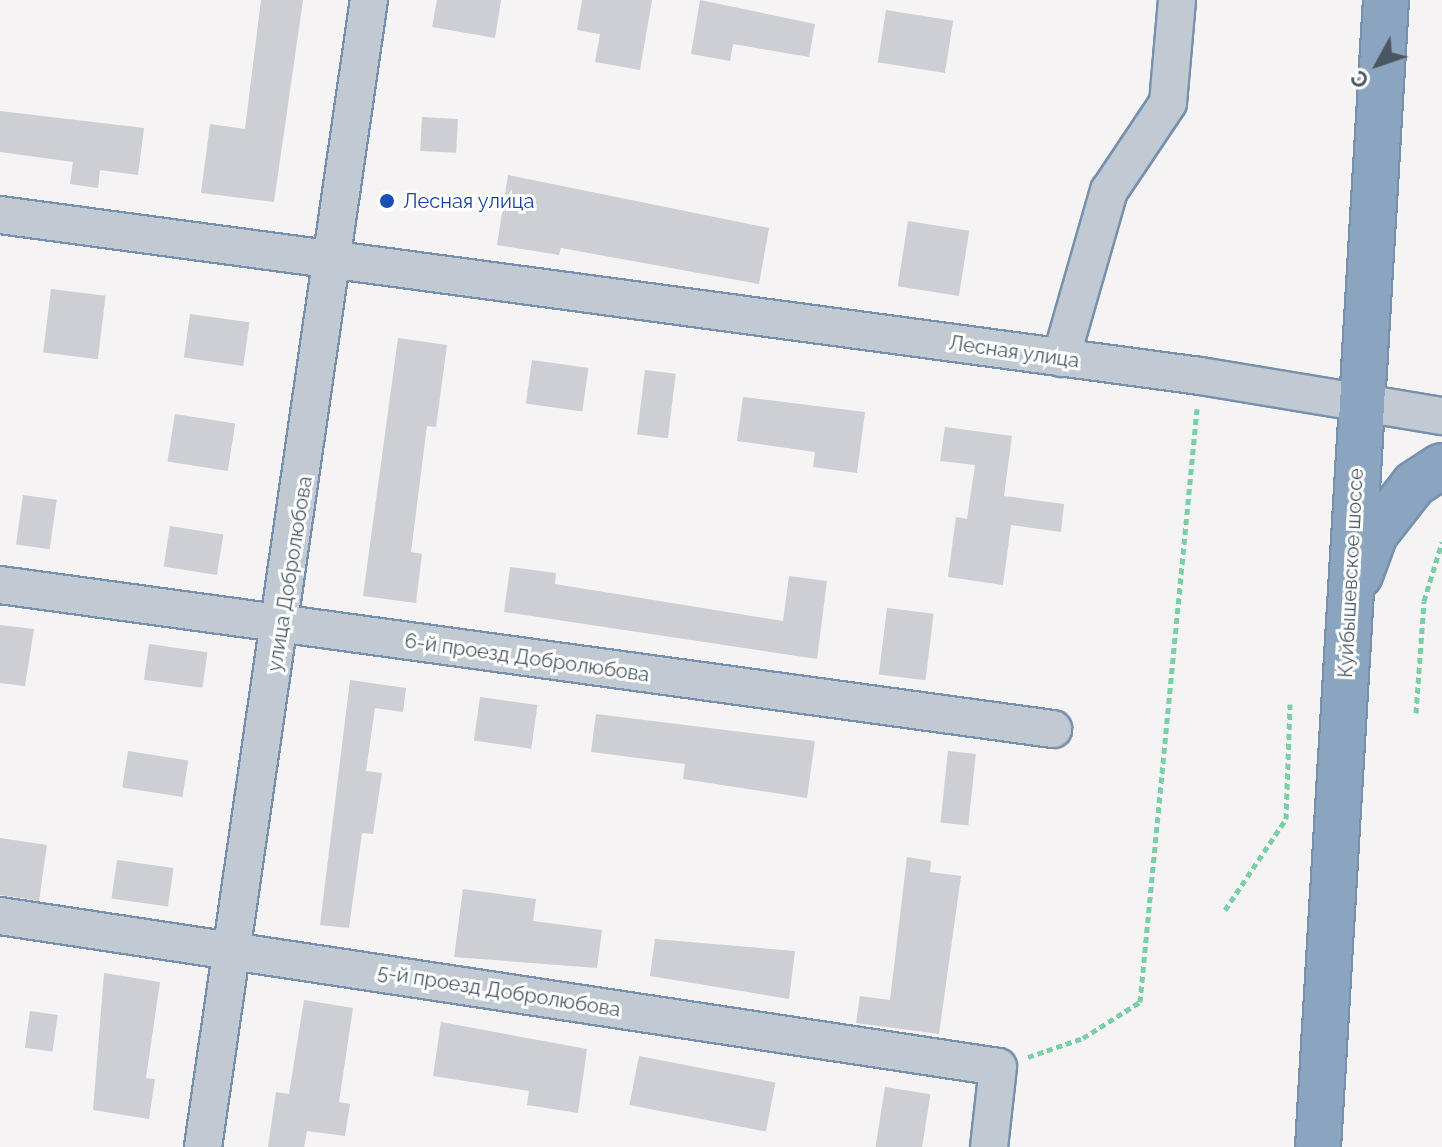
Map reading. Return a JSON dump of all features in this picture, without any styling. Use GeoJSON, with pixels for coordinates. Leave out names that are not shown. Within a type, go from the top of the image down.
{"type":"FeatureCollection","features":[{"type":"Feature","properties":{"kind":"highway","name":"Куйбышевское шоссе"},"geometry":{"type":"LineString","coordinates":[[1318,1147],[1386,0]]}},
{"type":"Feature","properties":{"kind":"highway"},"geometry":{"type":"LineString","coordinates":[[1349,603],[1375,534],[1414,484],[1442,466]]}},
{"type":"Feature","properties":{"kind":"street","name":"улица Добролюбова"},"geometry":{"type":"LineString","coordinates":[[203,1147],[337,262],[369,0]]}},
{"type":"Feature","properties":{"kind":"street"},"geometry":{"type":"LineString","coordinates":[[1061,358],[1109,191],[1168,103],[1177,0]]}},
{"type":"Feature","properties":{"kind":"street","name":"Лесная улица"},"geometry":{"type":"LineString","coordinates":[[0,215],[1200,376],[1361,400],[1442,416]]}},
{"type":"Feature","properties":{"kind":"street","name":"6-й проезд Добролюбова"},"geometry":{"type":"LineString","coordinates":[[0,585],[1053,729]]}},
{"type":"Feature","properties":{"kind":"street","name":"5-й проезд Добролюбова"},"geometry":{"type":"LineString","coordinates":[[0,916],[998,1067]]}},
{"type":"Feature","properties":{"kind":"street"},"geometry":{"type":"LineString","coordinates":[[989,1147],[998,1067]]}},
{"type":"Feature","properties":{"kind":"path"},"geometry":{"type":"LineString","coordinates":[[998,1067],[1083,1038],[1140,1002],[1200,376]]}},
{"type":"Feature","properties":{"kind":"path"},"geometry":{"type":"LineString","coordinates":[[1416,713],[1424,601],[1442,542]]}},
{"type":"Feature","properties":{"kind":"path"},"geometry":{"type":"LineString","coordinates":[[1225,910],[1286,819],[1290,704]]}},
{"type":"Feature","properties":{"kind":"building"},"geometry":{"type":"Polygon","coordinates":[[[261,0],[303,0],[274,202],[201,193],[210,124],[245,129],[261,0]]]}},
{"type":"Feature","properties":{"kind":"building"},"geometry":{"type":"Polygon","coordinates":[[[437,0],[501,0],[495,38],[432,27],[437,0]]]}},
{"type":"Feature","properties":{"kind":"building"},"geometry":{"type":"Polygon","coordinates":[[[582,0],[652,0],[640,70],[595,62],[600,34],[577,30],[582,0]]]}},
{"type":"Feature","properties":{"kind":"building"},"geometry":{"type":"Polygon","coordinates":[[[700,0],[815,24],[809,57],[733,44],[730,61],[691,54],[700,0]]]}},
{"type":"Feature","properties":{"kind":"building"},"geometry":{"type":"Polygon","coordinates":[[[886,10],[953,21],[945,73],[878,62],[886,10]]]}},
{"type":"Feature","properties":{"kind":"building"},"geometry":{"type":"Polygon","coordinates":[[[0,111],[144,128],[138,175],[100,170],[98,188],[70,184],[73,162],[0,152],[0,111]]]}},
{"type":"Feature","properties":{"kind":"building"},"geometry":{"type":"Polygon","coordinates":[[[422,117],[458,119],[456,153],[420,151],[422,117]]]}},
{"type":"Feature","properties":{"kind":"building"},"geometry":{"type":"Polygon","coordinates":[[[508,175],[769,228],[759,284],[561,248],[559,255],[497,245],[508,175]]]}},
{"type":"Feature","properties":{"kind":"building"},"geometry":{"type":"Polygon","coordinates":[[[908,221],[969,231],[959,296],[898,286],[908,221]]]}},
{"type":"Feature","properties":{"kind":"building"},"geometry":{"type":"Polygon","coordinates":[[[51,289],[106,296],[98,359],[43,353],[51,289]]]}},
{"type":"Feature","properties":{"kind":"building"},"geometry":{"type":"Polygon","coordinates":[[[190,314],[249,322],[243,366],[184,358],[190,314]]]}},
{"type":"Feature","properties":{"kind":"building"},"geometry":{"type":"Polygon","coordinates":[[[398,338],[447,345],[436,427],[427,426],[411,552],[422,554],[416,603],[363,596],[398,338]]]}},
{"type":"Feature","properties":{"kind":"building"},"geometry":{"type":"Polygon","coordinates":[[[532,360],[588,368],[582,412],[526,404],[532,360]]]}},
{"type":"Feature","properties":{"kind":"building"},"geometry":{"type":"Polygon","coordinates":[[[645,370],[676,374],[668,438],[637,435],[645,370]]]}},
{"type":"Feature","properties":{"kind":"building"},"geometry":{"type":"Polygon","coordinates":[[[743,397],[865,412],[857,473],[813,467],[815,452],[737,441],[743,397]]]}},
{"type":"Feature","properties":{"kind":"building"},"geometry":{"type":"Polygon","coordinates":[[[175,414],[235,424],[228,471],[167,461],[175,414]]]}},
{"type":"Feature","properties":{"kind":"building"},"geometry":{"type":"Polygon","coordinates":[[[945,427],[1012,436],[1004,496],[1064,504],[1061,532],[1011,525],[1003,585],[948,577],[956,517],[967,519],[975,465],[940,461],[945,427]]]}},
{"type":"Feature","properties":{"kind":"building"},"geometry":{"type":"Polygon","coordinates":[[[23,495],[57,500],[50,549],[16,545],[23,495]]]}},
{"type":"Feature","properties":{"kind":"building"},"geometry":{"type":"Polygon","coordinates":[[[170,526],[223,534],[217,575],[164,566],[170,526]]]}},
{"type":"Feature","properties":{"kind":"building"},"geometry":{"type":"Polygon","coordinates":[[[510,567],[556,573],[555,584],[783,621],[789,576],[827,581],[817,659],[504,612],[510,567]]]}},
{"type":"Feature","properties":{"kind":"building"},"geometry":{"type":"Polygon","coordinates":[[[887,608],[934,614],[925,680],[879,675],[887,608]]]}},
{"type":"Feature","properties":{"kind":"building"},"geometry":{"type":"Polygon","coordinates":[[[0,625],[34,629],[25,686],[0,683],[0,625]]]}},
{"type":"Feature","properties":{"kind":"building"},"geometry":{"type":"Polygon","coordinates":[[[149,644],[207,652],[202,688],[144,680],[149,644]]]}},
{"type":"Feature","properties":{"kind":"building"},"geometry":{"type":"Polygon","coordinates":[[[350,680],[406,688],[403,712],[375,708],[366,771],[382,773],[373,834],[362,833],[349,928],[320,925],[350,680]]]}},
{"type":"Feature","properties":{"kind":"building"},"geometry":{"type":"Polygon","coordinates":[[[480,697],[537,705],[531,749],[474,741],[480,697]]]}},
{"type":"Feature","properties":{"kind":"building"},"geometry":{"type":"Polygon","coordinates":[[[596,714],[815,741],[807,798],[683,779],[685,764],[591,752],[596,714]]]}},
{"type":"Feature","properties":{"kind":"building"},"geometry":{"type":"Polygon","coordinates":[[[128,751],[188,761],[182,797],[122,788],[128,751]]]}},
{"type":"Feature","properties":{"kind":"building"},"geometry":{"type":"Polygon","coordinates":[[[948,751],[976,754],[968,826],[940,823],[948,751]]]}},
{"type":"Feature","properties":{"kind":"building"},"geometry":{"type":"Polygon","coordinates":[[[0,838],[47,845],[39,901],[0,895],[0,838]]]}},
{"type":"Feature","properties":{"kind":"building"},"geometry":{"type":"Polygon","coordinates":[[[907,857],[931,861],[930,872],[961,876],[939,1034],[856,1023],[860,996],[890,1000],[907,857]]]}},
{"type":"Feature","properties":{"kind":"building"},"geometry":{"type":"Polygon","coordinates":[[[117,860],[173,868],[168,907],[112,899],[117,860]]]}},
{"type":"Feature","properties":{"kind":"building"},"geometry":{"type":"Polygon","coordinates":[[[463,889],[536,899],[533,921],[602,930],[597,968],[454,957],[463,889]]]}},
{"type":"Feature","properties":{"kind":"building"},"geometry":{"type":"Polygon","coordinates":[[[655,939],[795,951],[789,999],[650,976],[655,939]]]}},
{"type":"Feature","properties":{"kind":"building"},"geometry":{"type":"Polygon","coordinates":[[[104,973],[160,982],[146,1078],[155,1079],[149,1119],[93,1110],[104,973]]]}},
{"type":"Feature","properties":{"kind":"building"},"geometry":{"type":"Polygon","coordinates":[[[304,1000],[353,1008],[339,1102],[350,1104],[345,1136],[307,1131],[304,1147],[268,1147],[276,1092],[289,1094],[304,1000]]]}},
{"type":"Feature","properties":{"kind":"building"},"geometry":{"type":"Polygon","coordinates":[[[30,1011],[58,1015],[53,1052],[25,1048],[30,1011]]]}},
{"type":"Feature","properties":{"kind":"building"},"geometry":{"type":"Polygon","coordinates":[[[441,1022],[587,1049],[578,1113],[527,1105],[529,1091],[433,1076],[441,1022]]]}},
{"type":"Feature","properties":{"kind":"building"},"geometry":{"type":"Polygon","coordinates":[[[639,1056],[775,1083],[766,1132],[629,1105],[639,1056]]]}},
{"type":"Feature","properties":{"kind":"building"},"geometry":{"type":"Polygon","coordinates":[[[885,1087],[930,1094],[922,1147],[875,1147],[885,1087]]]}},
{"type":"Feature","properties":{"kind":"place","name":"Лесная улица"},"geometry":{"type":"Point","coordinates":[387,201]}}]}
